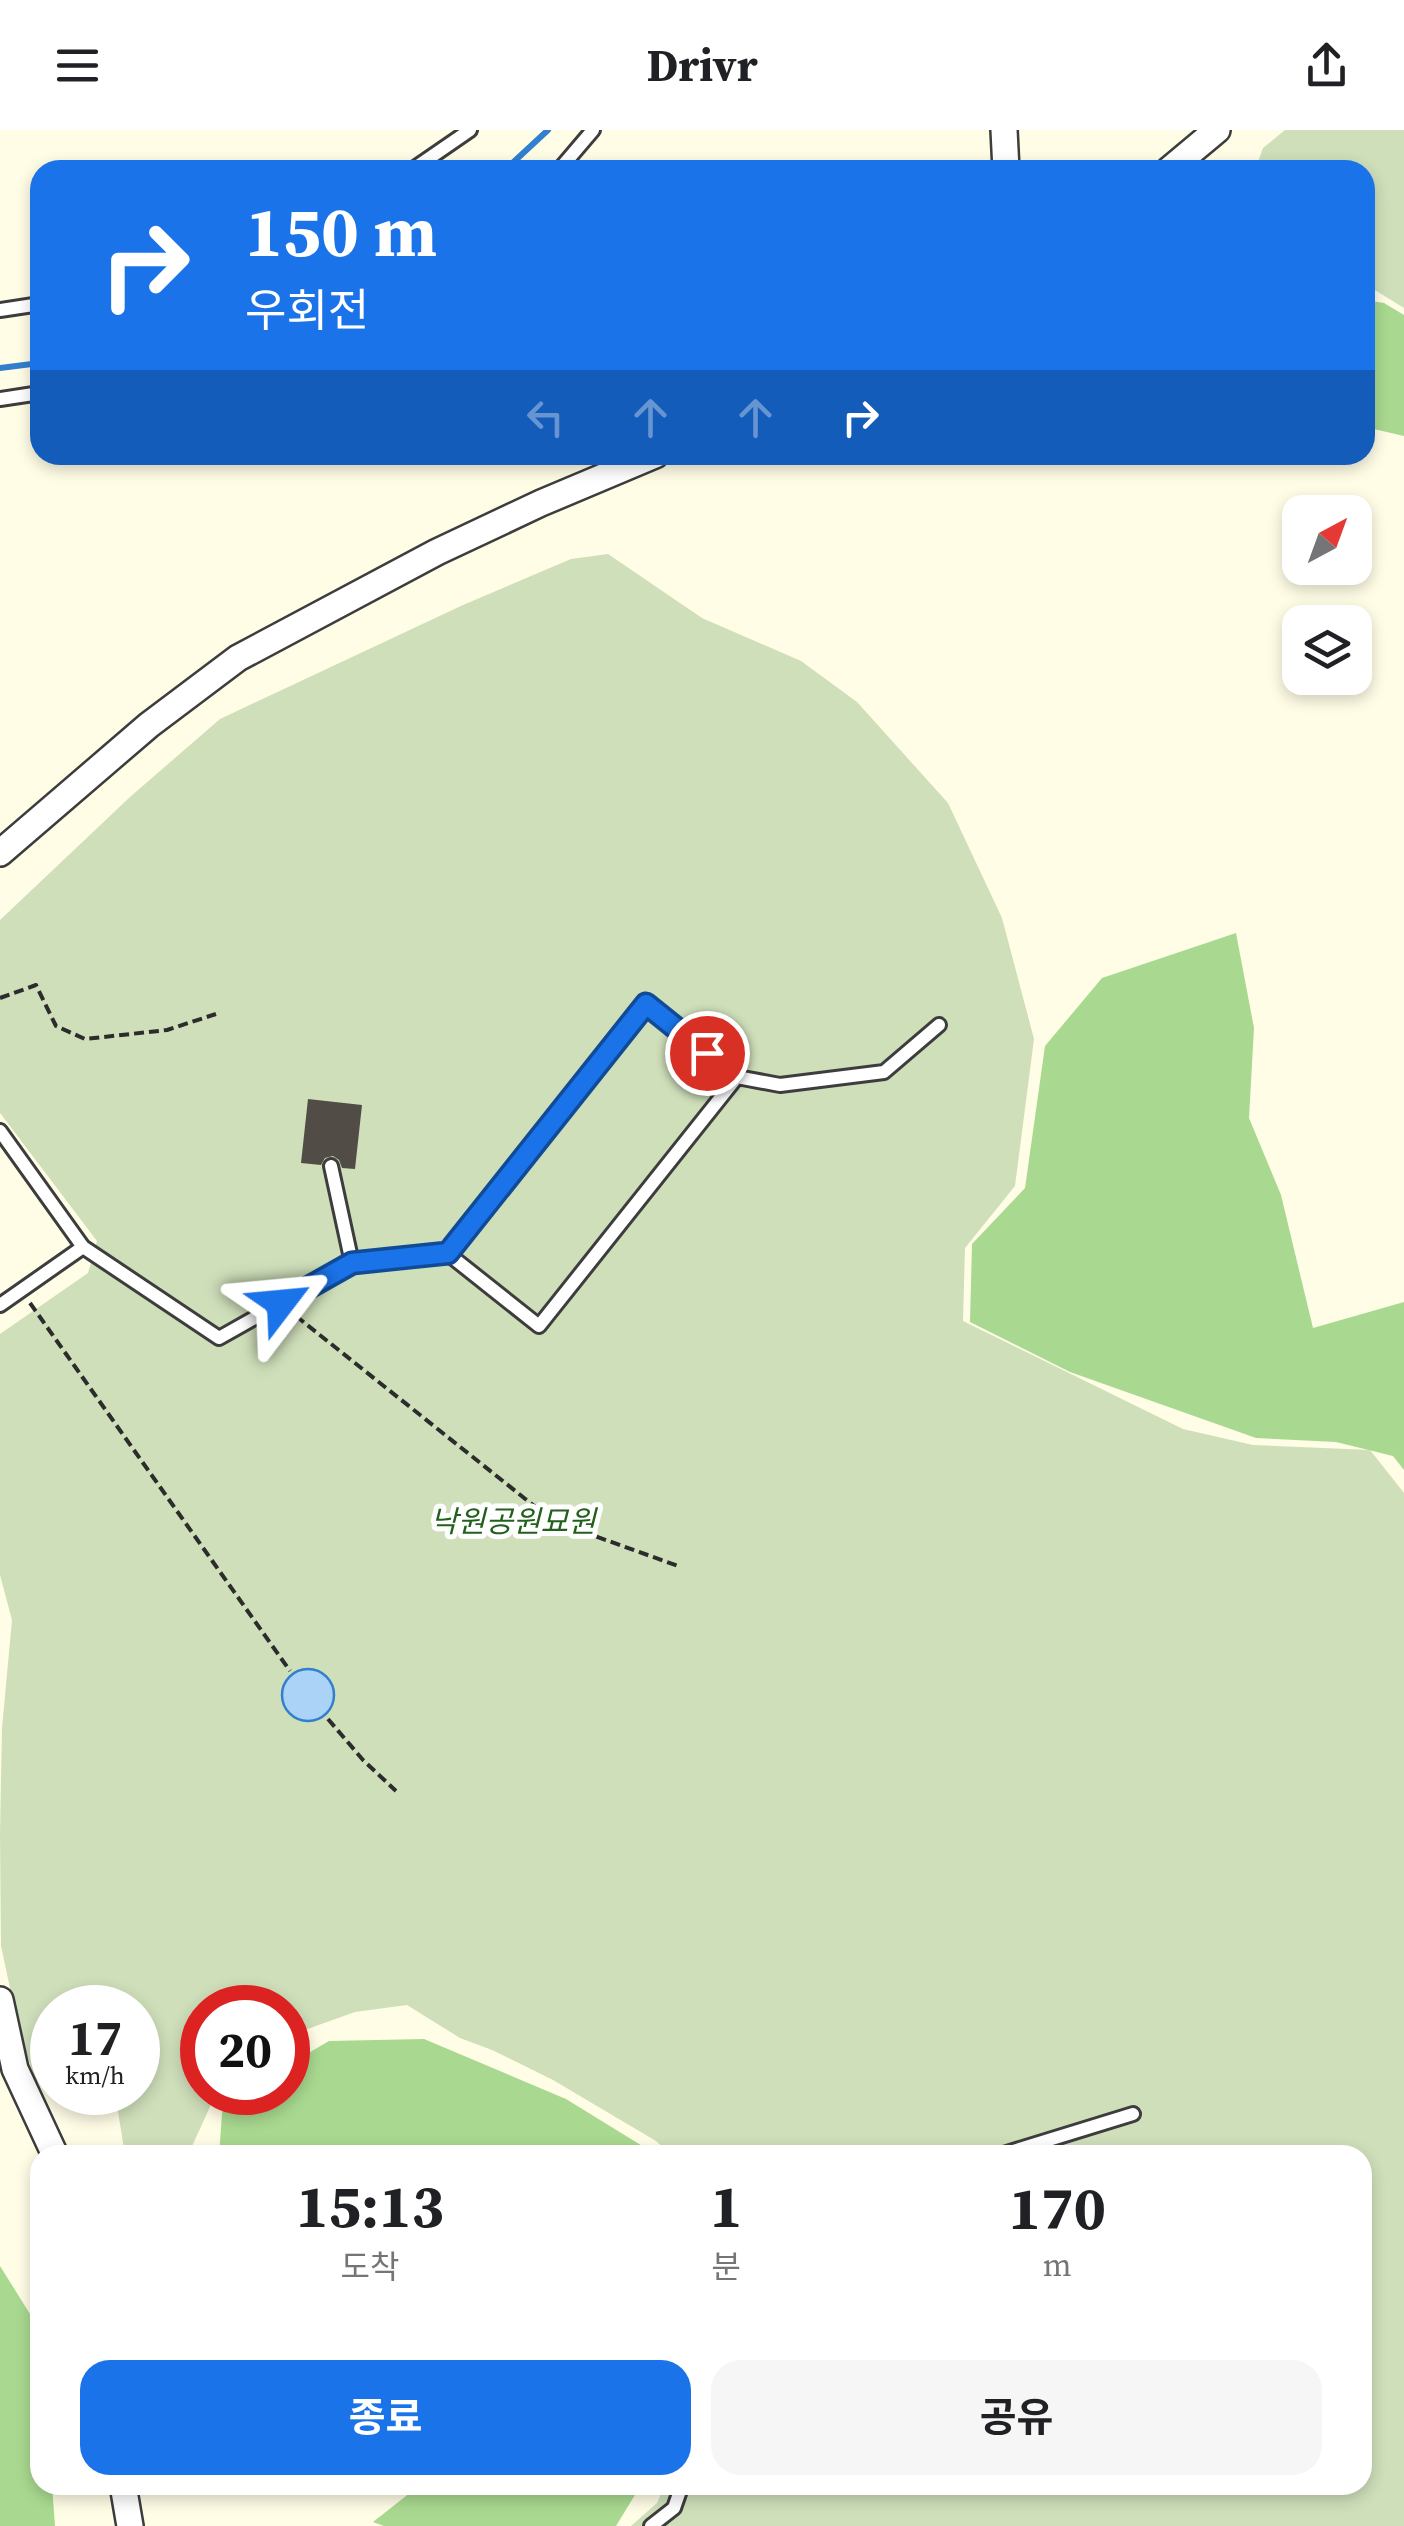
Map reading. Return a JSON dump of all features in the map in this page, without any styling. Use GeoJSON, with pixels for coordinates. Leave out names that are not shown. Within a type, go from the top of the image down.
{"type":"FeatureCollection","features":[{"type":"Feature","properties":{"kind":"street"},"geometry":{"type":"LineString","coordinates":[[1004,130],[1006,160]]}},
{"type":"Feature","properties":{"kind":"street"},"geometry":{"type":"LineString","coordinates":[[1181,160],[1217,130]]}},
{"type":"Feature","properties":{"kind":"street"},"geometry":{"type":"LineString","coordinates":[[0,853],[149,726],[238,658],[437,552],[631,465]]}},
{"type":"Feature","properties":{"kind":"street"},"geometry":{"type":"LineString","coordinates":[[0,2000],[15,2069],[50,2145]]}},
{"type":"Feature","properties":{"kind":"street"},"geometry":{"type":"LineString","coordinates":[[125,2495],[130,2526]]}},
{"type":"Feature","properties":{"kind":"lane"},"geometry":{"type":"LineString","coordinates":[[427,160],[470,130]]}},
{"type":"Feature","properties":{"kind":"lane"},"geometry":{"type":"LineString","coordinates":[[568,160],[593,130]]}},
{"type":"Feature","properties":{"kind":"lane"},"geometry":{"type":"LineString","coordinates":[[0,310],[30,306]]}},
{"type":"Feature","properties":{"kind":"lane"},"geometry":{"type":"LineString","coordinates":[[0,399],[30,394]]}},
{"type":"Feature","properties":{"kind":"lane"},"geometry":{"type":"LineString","coordinates":[[448,1253],[646,1004],[737,1078],[780,1084],[884,1072],[940,1025]]}},
{"type":"Feature","properties":{"kind":"lane"},"geometry":{"type":"LineString","coordinates":[[0,1131],[84,1247],[220,1338],[352,1263],[448,1253],[540,1326],[737,1078]]}},
{"type":"Feature","properties":{"kind":"lane"},"geometry":{"type":"LineString","coordinates":[[331,1166],[352,1263]]}},
{"type":"Feature","properties":{"kind":"lane"},"geometry":{"type":"LineString","coordinates":[[0,1306],[84,1247]]}},
{"type":"Feature","properties":{"kind":"lane"},"geometry":{"type":"LineString","coordinates":[[1032,2145],[1132,2114]]}},
{"type":"Feature","properties":{"kind":"lane"},"geometry":{"type":"LineString","coordinates":[[651,2526],[674,2508],[679,2495]]}},
{"type":"Feature","properties":{"kind":"path"},"geometry":{"type":"LineString","coordinates":[[0,998],[36,985],[56,1026],[84,1039],[167,1030],[216,1014]]}},
{"type":"Feature","properties":{"kind":"path"},"geometry":{"type":"LineString","coordinates":[[22,1291],[290,1671]]}},
{"type":"Feature","properties":{"kind":"path"},"geometry":{"type":"LineString","coordinates":[[281,1303],[553,1522],[681,1567]]}},
{"type":"Feature","properties":{"kind":"path"},"geometry":{"type":"LineString","coordinates":[[328,1719],[362,1760],[396,1791]]}},
{"type":"Feature","properties":{"kind":"green space"},"geometry":{"type":"Polygon","coordinates":[[[1285,130],[1404,130],[1404,308],[1375,290],[1375,160],[1259,160],[1263,148],[1285,130]]]}},
{"type":"Feature","properties":{"kind":"green space"},"geometry":{"type":"Polygon","coordinates":[[[1375,302],[1404,315],[1404,436],[1375,429],[1375,302]]]}},
{"type":"Feature","properties":{"kind":"green space","name":"낙원공원묘원"},"geometry":{"type":"Polygon","coordinates":[[[608,554],[702,618],[801,661],[857,702],[948,803],[1002,918],[1034,1039],[1015,1186],[965,1248],[963,1321],[1183,1429],[1253,1445],[1370,1450],[1404,1493],[1404,2526],[631,2526],[661,2495],[1372,2495],[1372,2145],[660,2145],[553,2080],[460,2038],[407,2005],[355,2012],[310,2028],[310,1985],[180,1985],[180,2115],[206,2115],[193,2145],[123,2145],[119,2115],[160,2115],[160,1985],[30,1985],[30,2064],[1,1946],[2,1728],[12,1620],[0,1575],[0,1334],[88,1273],[97,1241],[0,1113],[0,920],[130,797],[220,719],[571,559],[608,554]]]}},
{"type":"Feature","properties":{"kind":"green space"},"geometry":{"type":"Polygon","coordinates":[[[1236,933],[1254,1028],[1249,1118],[1281,1195],[1313,1328],[1404,1302],[1404,1470],[1393,1456],[1336,1442],[1256,1438],[1070,1372],[970,1322],[972,1244],[1025,1188],[1045,1046],[1102,978],[1236,933]]]}},
{"type":"Feature","properties":{"kind":"green space"},"geometry":{"type":"Polygon","coordinates":[[[424,2039],[566,2099],[641,2145],[220,2145],[222,2115],[310,2115],[310,2052],[329,2041],[424,2039]]]}},
{"type":"Feature","properties":{"kind":"green space"},"geometry":{"type":"Polygon","coordinates":[[[0,2266],[30,2314],[30,2495],[53,2495],[55,2526],[0,2526],[0,2266]]]}},
{"type":"Feature","properties":{"kind":"green space"},"geometry":{"type":"Polygon","coordinates":[[[407,2495],[635,2495],[616,2526],[384,2526],[373,2522],[407,2495]]]}},
{"type":"Feature","properties":{"kind":"water"},"geometry":{"type":"Polygon","coordinates":[[[308,1669],[326,1677],[334,1695],[326,1713],[308,1721],[290,1713],[282,1695],[290,1677],[308,1669]]]}},
{"type":"Feature","properties":{"kind":"building"},"geometry":{"type":"Polygon","coordinates":[[[308,1099],[362,1105],[355,1169],[342,1168],[333,1156],[325,1158],[321,1165],[301,1163],[308,1099]]]}},
{"type":"Feature","properties":{"kind":"waterway"},"geometry":{"type":"LineString","coordinates":[[516,160],[548,130]]}},
{"type":"Feature","properties":{"kind":"waterway"},"geometry":{"type":"LineString","coordinates":[[0,368],[30,364]]}},
{"type":"Feature","properties":{"kind":"route"},"geometry":{"type":"LineString","coordinates":[[281,1303],[352,1263],[448,1253],[646,1004],[707,1053]]}}]}
